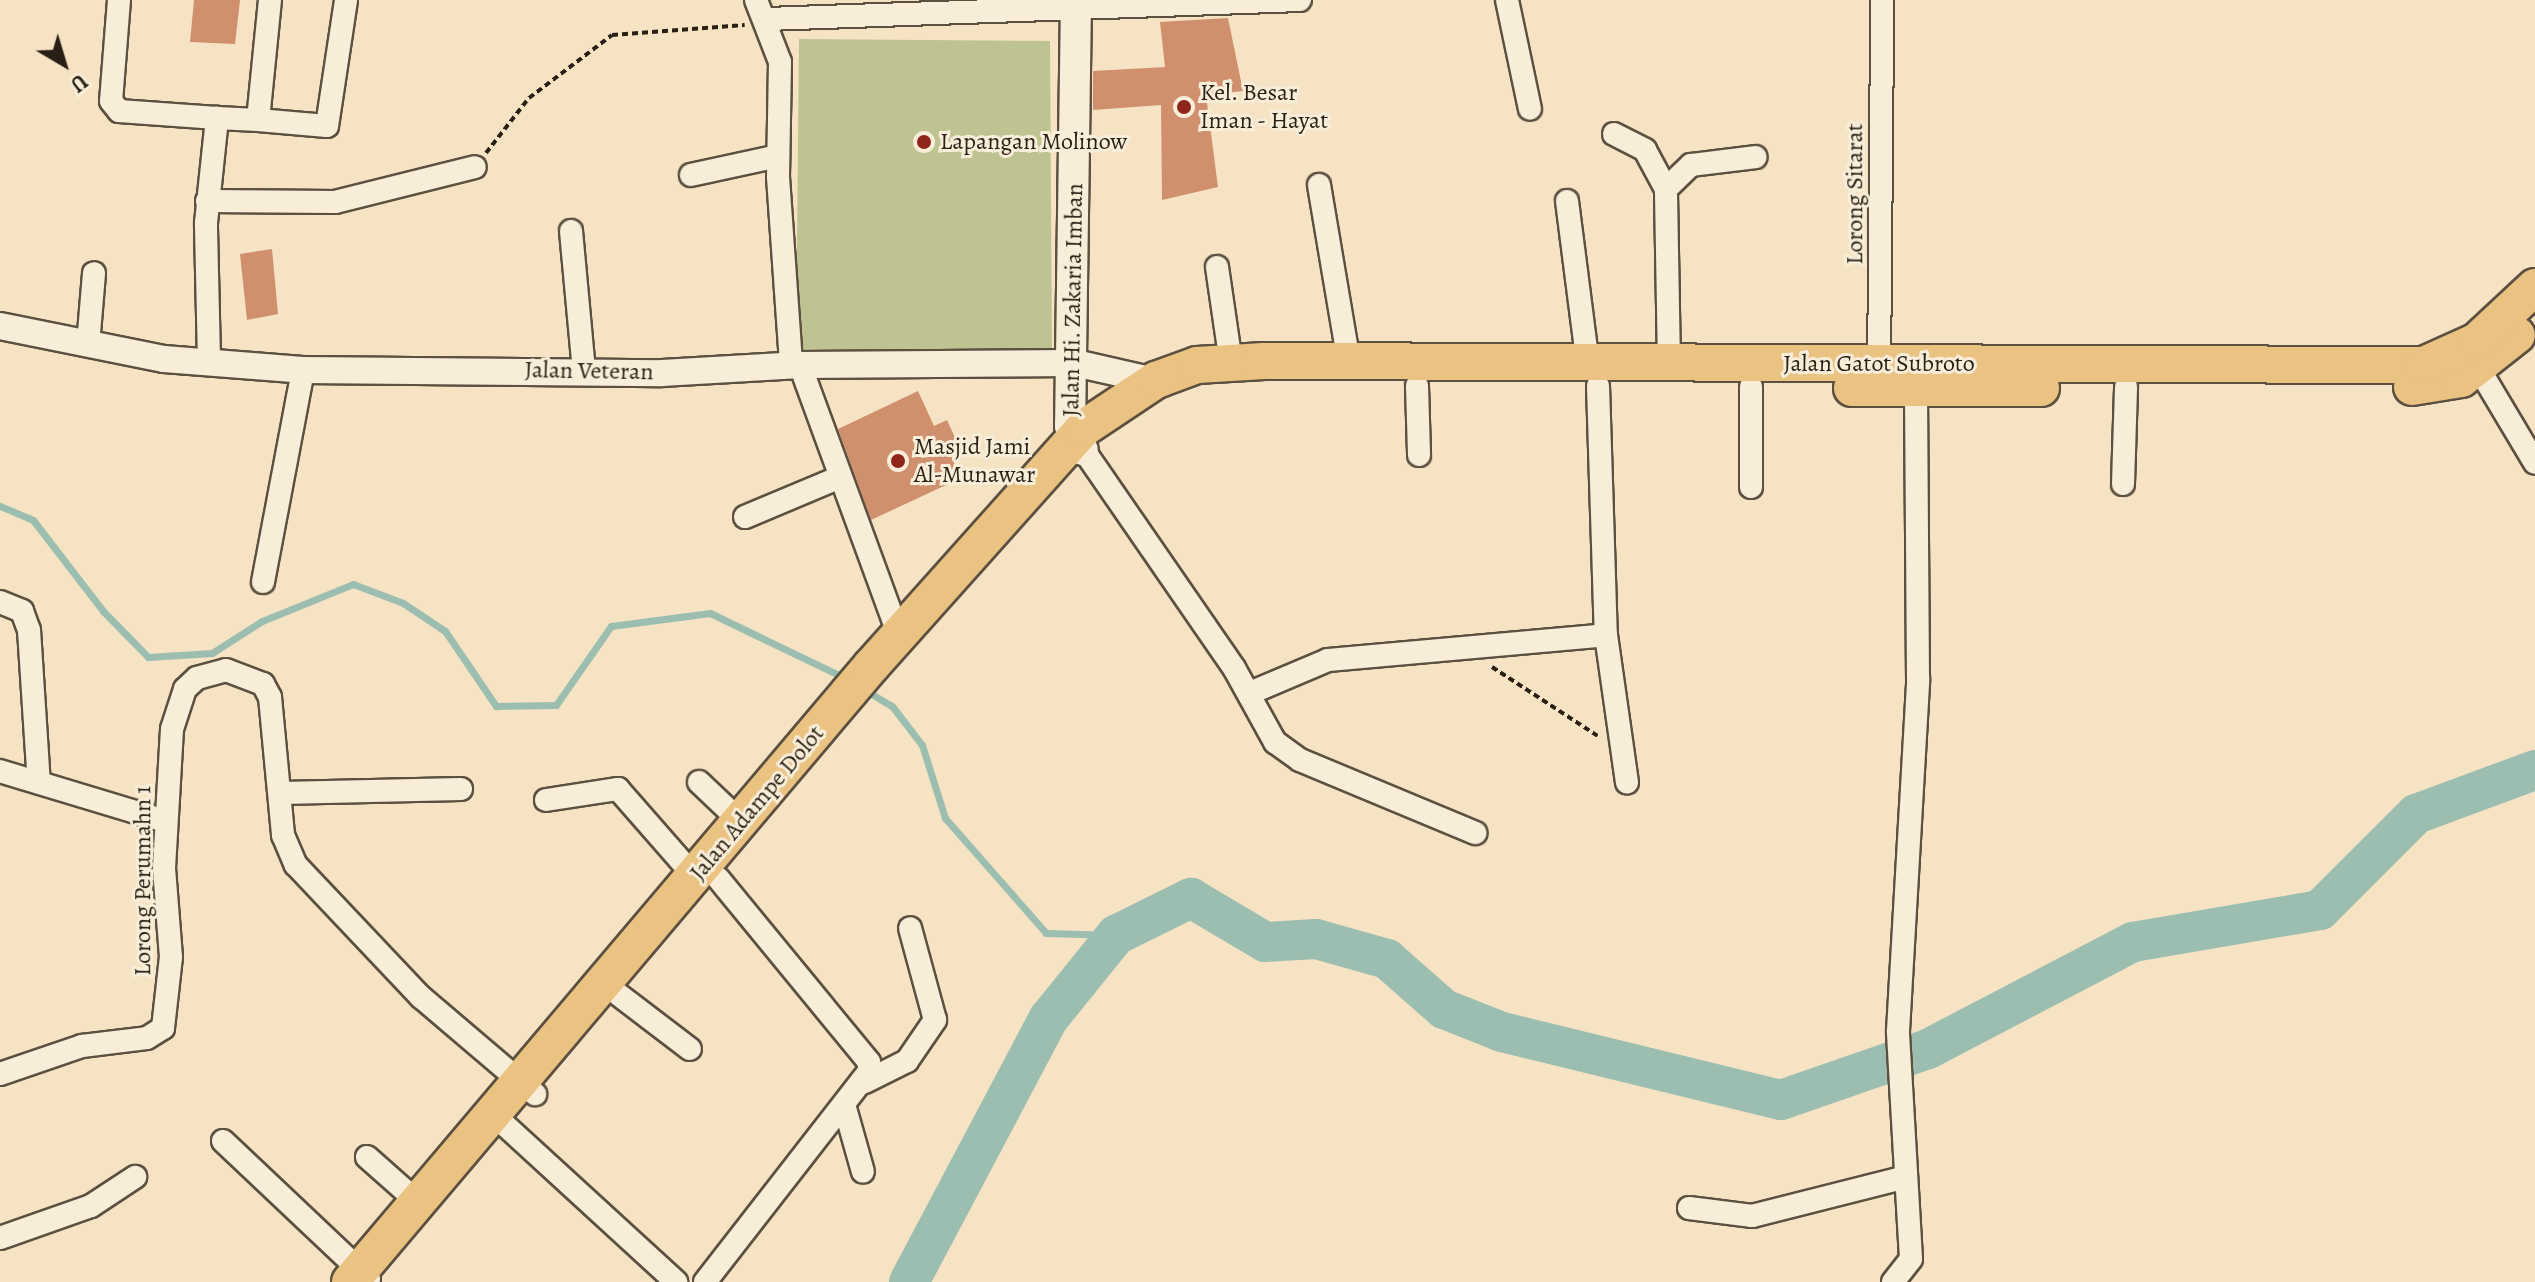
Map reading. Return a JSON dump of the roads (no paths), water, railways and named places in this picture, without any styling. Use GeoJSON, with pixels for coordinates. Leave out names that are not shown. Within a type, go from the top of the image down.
{"type":"FeatureCollection","features":[{"type":"Feature","properties":{"kind":"highway","name":"Jalan Gatot Subroto"},"geometry":{"type":"LineString","coordinates":[[1193,376],[1327,370],[1593,376],[1751,387],[1879,376],[1916,389],[2126,387],[2352,379],[2424,365],[2450,356],[2477,341],[2535,287]]}},
{"type":"Feature","properties":{"kind":"highway","name":"Jalan Gatot Subroto"},"geometry":{"type":"LineString","coordinates":[[1327,370],[1417,386],[1593,376],[1669,365],[1879,376],[2352,379],[2435,385],[2486,381],[2535,317]]}},
{"type":"Feature","properties":{"kind":"highway","name":"Jalan Adampe Dolot"},"geometry":{"type":"LineString","coordinates":[[880,672],[899,636],[1080,445],[1193,376]]}},
{"type":"Feature","properties":{"kind":"highway","name":"Jalan Adampe Dolot"},"geometry":{"type":"LineString","coordinates":[[365,1280],[502,1122],[527,1088],[880,672],[1080,445]]}},
{"type":"Feature","properties":{"kind":"highway","name":"Jalan Adampe Dolot"},"geometry":{"type":"LineString","coordinates":[[527,1088],[619,995],[707,878],[741,822],[855,702]]}},
{"type":"Feature","properties":{"kind":"highway","name":"Jalan Adampe Dolot"},"geometry":{"type":"LineString","coordinates":[[365,1280],[419,1203],[502,1122]]}},
{"type":"Feature","properties":{"kind":"main road","name":"Jalan Hi. Zakaria Imban"},"geometry":{"type":"LineString","coordinates":[[1075,6],[1075,363],[1070,426],[1080,445]]}},
{"type":"Feature","properties":{"kind":"street"},"geometry":{"type":"LineString","coordinates":[[119,0],[111,101],[119,111],[327,126],[346,0]]}},
{"type":"Feature","properties":{"kind":"street"},"geometry":{"type":"LineString","coordinates":[[258,120],[270,0]]}},
{"type":"Feature","properties":{"kind":"street"},"geometry":{"type":"LineString","coordinates":[[899,636],[795,365],[778,156],[780,62],[761,9],[1300,0]]}},
{"type":"Feature","properties":{"kind":"street"},"geometry":{"type":"LineString","coordinates":[[1507,0],[1530,109]]}},
{"type":"Feature","properties":{"kind":"street","name":"Lorong Sitarat"},"geometry":{"type":"LineString","coordinates":[[1879,376],[1882,0]]}},
{"type":"Feature","properties":{"kind":"street"},"geometry":{"type":"LineString","coordinates":[[209,360],[207,201],[217,118]]}},
{"type":"Feature","properties":{"kind":"street"},"geometry":{"type":"LineString","coordinates":[[1614,134],[1645,150],[1666,189],[1669,365]]}},
{"type":"Feature","properties":{"kind":"street"},"geometry":{"type":"LineString","coordinates":[[691,175],[778,156]]}},
{"type":"Feature","properties":{"kind":"street"},"geometry":{"type":"LineString","coordinates":[[1666,189],[1691,165],[1756,157]]}},
{"type":"Feature","properties":{"kind":"street"},"geometry":{"type":"LineString","coordinates":[[207,201],[335,202],[475,167]]}},
{"type":"Feature","properties":{"kind":"street"},"geometry":{"type":"LineString","coordinates":[[1319,185],[1327,370]]}},
{"type":"Feature","properties":{"kind":"street"},"geometry":{"type":"LineString","coordinates":[[1567,201],[1593,376],[1606,635],[1627,783]]}},
{"type":"Feature","properties":{"kind":"street"},"geometry":{"type":"LineString","coordinates":[[571,231],[584,371]]}},
{"type":"Feature","properties":{"kind":"street"},"geometry":{"type":"LineString","coordinates":[[1193,376],[1217,267]]}},
{"type":"Feature","properties":{"kind":"street"},"geometry":{"type":"LineString","coordinates":[[88,345],[94,273]]}},
{"type":"Feature","properties":{"kind":"street","name":"Jalan Veteran"},"geometry":{"type":"LineString","coordinates":[[0,326],[88,345],[303,370],[584,371],[795,365],[1075,363],[1193,376]]}},
{"type":"Feature","properties":{"kind":"street"},"geometry":{"type":"LineString","coordinates":[[263,582],[303,370]]}},
{"type":"Feature","properties":{"kind":"street"},"geometry":{"type":"LineString","coordinates":[[2486,381],[2535,463]]}},
{"type":"Feature","properties":{"kind":"street"},"geometry":{"type":"LineString","coordinates":[[1417,386],[1419,455]]}},
{"type":"Feature","properties":{"kind":"street"},"geometry":{"type":"LineString","coordinates":[[1751,387],[1751,487]]}},
{"type":"Feature","properties":{"kind":"street"},"geometry":{"type":"LineString","coordinates":[[2123,484],[2126,387]]}},
{"type":"Feature","properties":{"kind":"street"},"geometry":{"type":"LineString","coordinates":[[1893,1282],[1911,1259],[1902,1178],[1898,1031],[1918,679],[1916,389]]}},
{"type":"Feature","properties":{"kind":"street"},"geometry":{"type":"LineString","coordinates":[[1080,445],[1250,693],[1275,742],[1289,754],[1475,833]]}},
{"type":"Feature","properties":{"kind":"street"},"geometry":{"type":"LineString","coordinates":[[745,517],[840,477]]}},
{"type":"Feature","properties":{"kind":"street"},"geometry":{"type":"LineString","coordinates":[[0,602],[22,611],[29,630],[39,783]]}},
{"type":"Feature","properties":{"kind":"street"},"geometry":{"type":"LineString","coordinates":[[1250,693],[1328,660],[1459,645],[1606,635]]}},
{"type":"Feature","properties":{"kind":"street","name":"Lorong Perumahn 1"},"geometry":{"type":"LineString","coordinates":[[0,1074],[82,1046],[155,1036],[166,1021],[171,957],[166,821],[178,702],[210,672],[250,677],[270,697],[283,835],[296,865],[421,997],[527,1088]]}},
{"type":"Feature","properties":{"kind":"street"},"geometry":{"type":"LineString","coordinates":[[0,771],[166,821]]}},
{"type":"Feature","properties":{"kind":"street"},"geometry":{"type":"LineString","coordinates":[[699,782],[741,822]]}},
{"type":"Feature","properties":{"kind":"street"},"geometry":{"type":"LineString","coordinates":[[281,793],[461,789]]}},
{"type":"Feature","properties":{"kind":"street"},"geometry":{"type":"LineString","coordinates":[[546,800],[618,789],[707,878],[869,1062],[865,1082]]}},
{"type":"Feature","properties":{"kind":"street"},"geometry":{"type":"LineString","coordinates":[[705,1282],[865,1082],[907,1061],[935,1020],[910,928]]}},
{"type":"Feature","properties":{"kind":"street"},"geometry":{"type":"LineString","coordinates":[[619,995],[690,1049]]}},
{"type":"Feature","properties":{"kind":"street"},"geometry":{"type":"LineString","coordinates":[[845,1108],[863,1172]]}},
{"type":"Feature","properties":{"kind":"street"},"geometry":{"type":"LineString","coordinates":[[502,1122],[676,1282]]}},
{"type":"Feature","properties":{"kind":"street"},"geometry":{"type":"LineString","coordinates":[[223,1141],[365,1280]]}},
{"type":"Feature","properties":{"kind":"street"},"geometry":{"type":"LineString","coordinates":[[367,1157],[419,1203]]}},
{"type":"Feature","properties":{"kind":"street"},"geometry":{"type":"LineString","coordinates":[[0,1238],[91,1206],[135,1177]]}},
{"type":"Feature","properties":{"kind":"street"},"geometry":{"type":"LineString","coordinates":[[1689,1208],[1752,1216],[1902,1178]]}},
{"type":"Feature","properties":{"kind":"waterway"},"geometry":{"type":"LineString","coordinates":[[0,506],[33,520],[103,611],[148,657],[212,653],[262,621],[353,584],[403,603],[445,631],[496,706],[556,705],[611,626],[710,613],[847,679]]}},
{"type":"Feature","properties":{"kind":"waterway"},"geometry":{"type":"LineString","coordinates":[[865,690],[892,706],[922,745],[945,818],[1046,933],[1116,935]]}},
{"type":"Feature","properties":{"kind":"waterway"},"geometry":{"type":"LineString","coordinates":[[909,1282],[1049,1018],[1116,935],[1191,898],[1265,942],[1316,939],[1387,959],[1444,1009],[1502,1032],[1781,1100],[1928,1049],[2133,942],[2320,910],[2416,814],[2535,770]]}},
{"type":"Feature","properties":{"kind":"place","name":"Kel. Besar Iman - Hayat"},"geometry":{"type":"Point","coordinates":[1184,107]}},
{"type":"Feature","properties":{"kind":"place","name":"Lapangan Molinow"},"geometry":{"type":"Point","coordinates":[924,142]}},
{"type":"Feature","properties":{"kind":"place","name":"Masjid Jami Al-Munawar"},"geometry":{"type":"Point","coordinates":[898,461]}}]}
